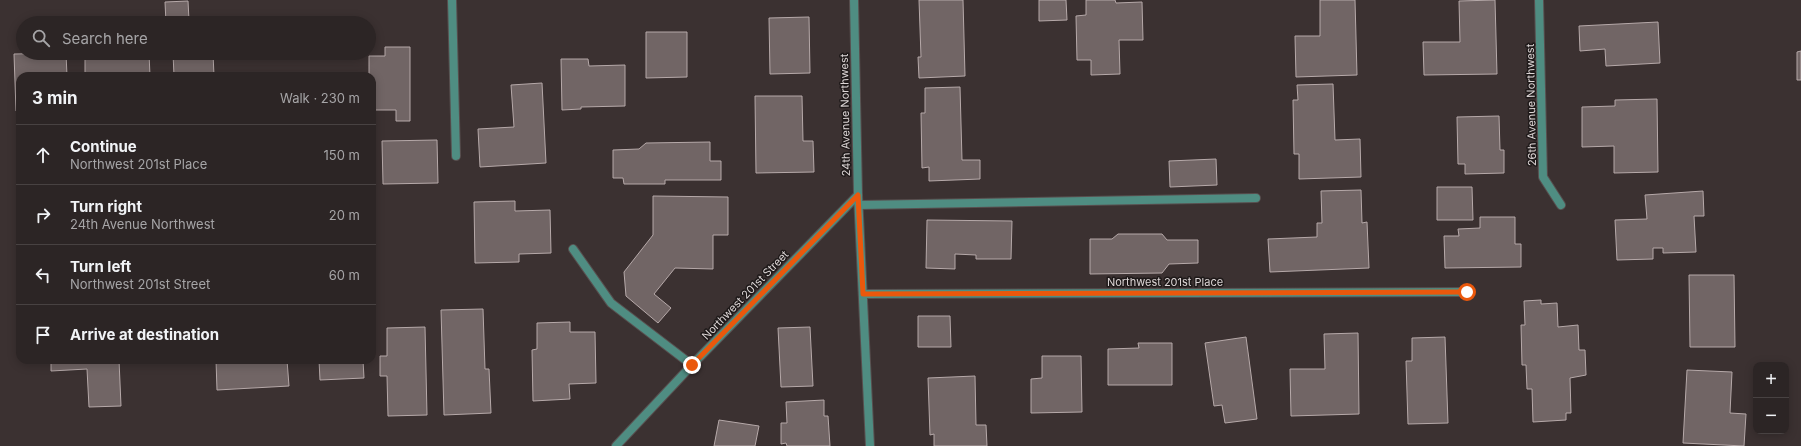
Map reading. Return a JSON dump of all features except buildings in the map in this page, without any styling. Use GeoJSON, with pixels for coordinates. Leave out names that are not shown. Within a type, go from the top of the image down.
{"type":"FeatureCollection","features":[{"type":"Feature","properties":{"kind":"street"},"geometry":{"type":"LineString","coordinates":[[452,0],[456,156]]}},
{"type":"Feature","properties":{"kind":"street","name":"24th Avenue Northwest"},"geometry":{"type":"LineString","coordinates":[[854,0],[858,195],[860,205],[870,446]]}},
{"type":"Feature","properties":{"kind":"street","name":"26th Avenue Northwest"},"geometry":{"type":"LineString","coordinates":[[1539,0],[1543,177],[1561,205]]}},
{"type":"Feature","properties":{"kind":"street","name":"Northwest 201st Street"},"geometry":{"type":"LineString","coordinates":[[616,446],[692,365],[858,195]]}},
{"type":"Feature","properties":{"kind":"street"},"geometry":{"type":"LineString","coordinates":[[860,205],[1256,198]]}},
{"type":"Feature","properties":{"kind":"street"},"geometry":{"type":"LineString","coordinates":[[573,249],[611,304],[692,365]]}},
{"type":"Feature","properties":{"kind":"street","name":"Northwest 201st Place"},"geometry":{"type":"LineString","coordinates":[[863,294],[1467,292]]}},
{"type":"Feature","properties":{"kind":"route"},"geometry":{"type":"LineString","coordinates":[[692,365],[858,195],[860,205],[863,294],[1467,292]]}}]}
